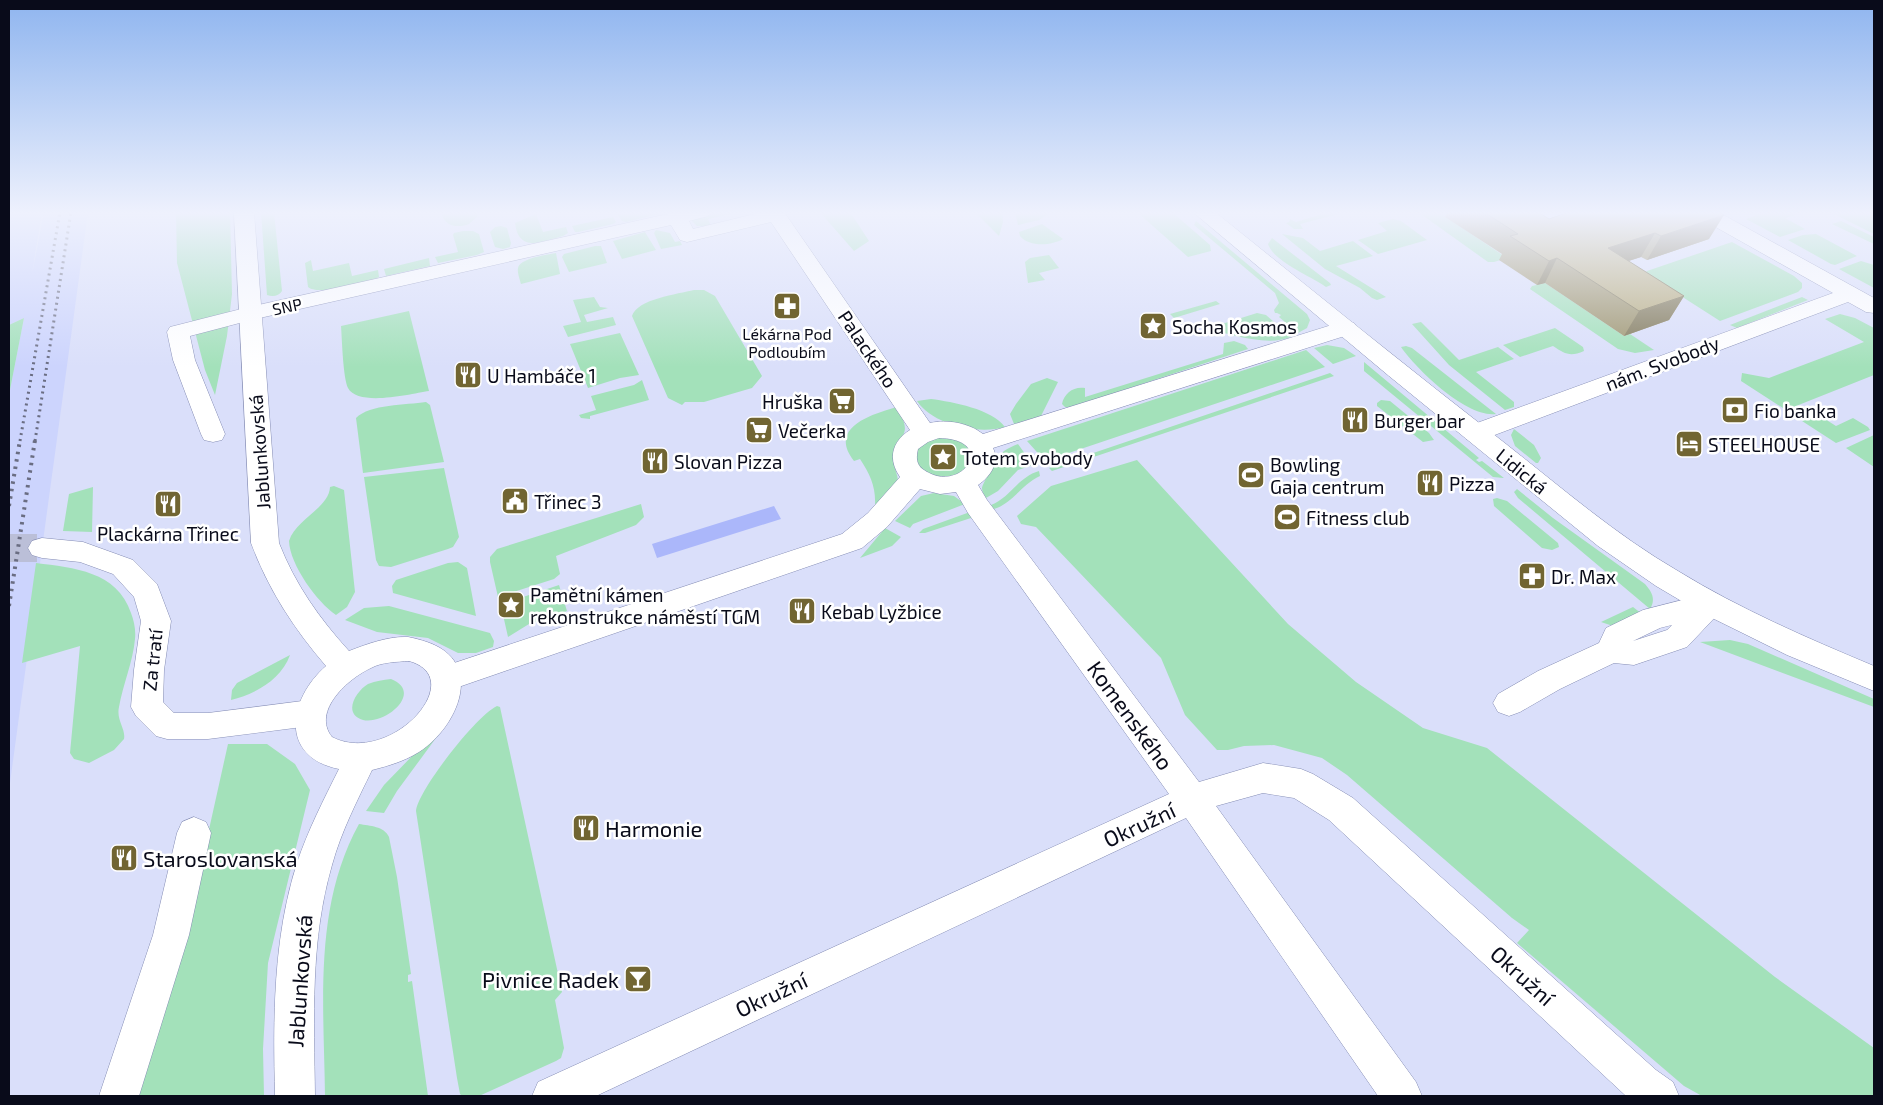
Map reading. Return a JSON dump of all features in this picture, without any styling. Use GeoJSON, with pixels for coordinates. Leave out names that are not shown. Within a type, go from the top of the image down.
{"type":"FeatureCollection","features":[{"type":"Feature","properties":{"kind":"street","name":"Jablunkovská"},"geometry":{"type":"LineString","coordinates":[[247,264],[266,543],[272,564],[301,616],[345,668]]}},
{"type":"Feature","properties":{"kind":"street","name":"SNP"},"geometry":{"type":"LineString","coordinates":[[212,434],[184,360],[178,332],[249,314],[473,264]]}},
{"type":"Feature","properties":{"kind":"street","name":"Palackého"},"geometry":{"type":"LineString","coordinates":[[809,264],[924,433]]}},
{"type":"Feature","properties":{"kind":"street","name":"Lidická"},"geometry":{"type":"LineString","coordinates":[[1267,264],[1608,539],[1666,578],[1710,604],[1798,647],[1874,679]]}},
{"type":"Feature","properties":{"kind":"street"},"geometry":{"type":"LineString","coordinates":[[1795,264],[1874,308]]}},
{"type":"Feature","properties":{"kind":"street","name":"nám. Svobody"},"geometry":{"type":"LineString","coordinates":[[1475,433],[1849,294]]}},
{"type":"Feature","properties":{"kind":"street"},"geometry":{"type":"LineString","coordinates":[[979,444],[1346,328]]}},
{"type":"Feature","properties":{"kind":"street"},"geometry":{"type":"LineString","coordinates":[[936,430],[961,432],[979,444],[983,452],[984,461],[980,469],[973,476],[951,484],[938,484],[915,477],[904,461],[904,453],[908,445],[924,433],[936,430]]}},
{"type":"Feature","properties":{"kind":"street"},"geometry":{"type":"LineString","coordinates":[[446,678],[852,541],[864,534],[879,519],[915,477]]}},
{"type":"Feature","properties":{"kind":"street","name":"Komenského"},"geometry":{"type":"LineString","coordinates":[[963,481],[978,506],[1192,799],[1402,1096]]}},
{"type":"Feature","properties":{"kind":"street","name":"Za tratí"},"geometry":{"type":"LineString","coordinates":[[42,548],[83,552],[123,567],[148,592],[156,621],[149,670],[147,707],[166,726],[208,726],[310,714]]}},
{"type":"Feature","properties":{"kind":"street"},"geometry":{"type":"LineString","coordinates":[[1510,703],[1550,680],[1612,651],[1634,653],[1677,639],[1710,604]]}},
{"type":"Feature","properties":{"kind":"street"},"geometry":{"type":"LineString","coordinates":[[409,649],[427,654],[440,664],[446,678],[446,694],[439,712],[426,728],[407,742],[385,753],[362,757],[343,757],[327,751],[316,742],[310,728],[310,714],[317,697],[329,681],[345,668],[366,657],[388,650],[409,649]]}},
{"type":"Feature","properties":{"kind":"street","name":"Jablunkovská"},"geometry":{"type":"LineString","coordinates":[[295,1096],[292,1019],[299,923],[314,864],[334,814],[362,757]]}},
{"type":"Feature","properties":{"kind":"street","name":"Okružní"},"geometry":{"type":"LineString","coordinates":[[561,1094],[1192,799],[1263,778],[1301,784],[1341,809],[1651,1092]]}},
{"type":"Feature","properties":{"kind":"street"},"geometry":{"type":"LineString","coordinates":[[119,1096],[170,935],[194,833]]}},
{"type":"Feature","properties":{"kind":"shaded area"},"geometry":{"type":"Polygon","coordinates":[[[9,264],[34,264],[32,274],[34,264],[81,264],[9,790],[9,395],[24,318],[9,325],[9,264]]]}},
{"type":"Feature","properties":{"kind":"green space"},"geometry":{"type":"Polygon","coordinates":[[[177,264],[231,264],[232,294],[227,336],[215,395],[205,370],[177,264]]]}},
{"type":"Feature","properties":{"kind":"green space"},"geometry":{"type":"Polygon","coordinates":[[[265,264],[279,264],[282,291],[276,296],[267,295],[265,264]]]}},
{"type":"Feature","properties":{"kind":"green space"},"geometry":{"type":"Polygon","coordinates":[[[305,264],[312,264],[313,271],[349,264],[352,276],[378,270],[379,277],[343,288],[322,290],[308,287],[305,264]]]}},
{"type":"Feature","properties":{"kind":"green space"},"geometry":{"type":"Polygon","coordinates":[[[406,264],[430,264],[430,266],[386,276],[384,269],[406,264]]]}},
{"type":"Feature","properties":{"kind":"green space"},"geometry":{"type":"Polygon","coordinates":[[[558,264],[560,274],[521,284],[518,272],[520,265],[558,264]]]}},
{"type":"Feature","properties":{"kind":"green space"},"geometry":{"type":"Polygon","coordinates":[[[565,264],[605,264],[569,272],[565,264]]]}},
{"type":"Feature","properties":{"kind":"green space"},"geometry":{"type":"Polygon","coordinates":[[[1025,264],[1056,264],[1059,268],[1039,273],[1045,280],[1028,283],[1025,264]]]}},
{"type":"Feature","properties":{"kind":"green space"},"geometry":{"type":"Polygon","coordinates":[[[1240,264],[1247,264],[1307,314],[1310,320],[1307,328],[1298,333],[1279,317],[1281,315],[1275,313],[1274,310],[1279,303],[1275,293],[1240,264]]]}},
{"type":"Feature","properties":{"kind":"green space"},"geometry":{"type":"Polygon","coordinates":[[[1286,264],[1305,264],[1331,285],[1326,287],[1286,264]]]}},
{"type":"Feature","properties":{"kind":"green space"},"geometry":{"type":"Polygon","coordinates":[[[1318,264],[1345,264],[1336,266],[1386,297],[1377,300],[1372,298],[1360,288],[1318,264]]]}},
{"type":"Feature","properties":{"kind":"green space"},"geometry":{"type":"Polygon","coordinates":[[[1669,264],[1771,264],[1794,276],[1802,283],[1802,288],[1798,292],[1720,321],[1645,273],[1669,264]]]}},
{"type":"Feature","properties":{"kind":"green space"},"geometry":{"type":"Polygon","coordinates":[[[1854,264],[1874,265],[1874,288],[1839,269],[1854,264]]]}},
{"type":"Feature","properties":{"kind":"green space"},"geometry":{"type":"Polygon","coordinates":[[[1545,283],[1624,336],[1630,334],[1654,350],[1635,353],[1618,349],[1530,289],[1532,286],[1545,283]]]}},
{"type":"Feature","properties":{"kind":"green space"},"geometry":{"type":"Polygon","coordinates":[[[694,290],[704,290],[715,296],[762,376],[752,388],[704,402],[685,402],[682,405],[668,398],[632,316],[635,310],[650,301],[694,290]]]}},
{"type":"Feature","properties":{"kind":"green space"},"geometry":{"type":"Polygon","coordinates":[[[594,297],[600,307],[608,308],[584,315],[587,322],[613,317],[616,325],[568,337],[563,326],[581,322],[573,300],[594,297]]]}},
{"type":"Feature","properties":{"kind":"green space"},"geometry":{"type":"Polygon","coordinates":[[[1802,297],[1808,300],[1737,328],[1730,325],[1802,297]]]}},
{"type":"Feature","properties":{"kind":"green space"},"geometry":{"type":"Polygon","coordinates":[[[1216,301],[1220,304],[1174,318],[1170,314],[1216,301]]]}},
{"type":"Feature","properties":{"kind":"green space"},"geometry":{"type":"Polygon","coordinates":[[[409,311],[429,391],[385,398],[362,397],[354,394],[346,383],[341,326],[409,311]]]}},
{"type":"Feature","properties":{"kind":"green space"},"geometry":{"type":"Polygon","coordinates":[[[1257,313],[1266,315],[1291,337],[1271,341],[1260,340],[1206,329],[1257,313]]]}},
{"type":"Feature","properties":{"kind":"green space"},"geometry":{"type":"Polygon","coordinates":[[[1840,314],[1855,318],[1874,328],[1874,375],[1786,410],[1741,381],[1742,373],[1769,378],[1864,342],[1825,319],[1840,314]]]}},
{"type":"Feature","properties":{"kind":"green space"},"geometry":{"type":"Polygon","coordinates":[[[24,318],[9,395],[9,325],[24,318]]]}},
{"type":"Feature","properties":{"kind":"green space"},"geometry":{"type":"Polygon","coordinates":[[[1421,322],[1459,360],[1498,347],[1514,359],[1476,372],[1514,402],[1514,407],[1505,410],[1449,365],[1412,324],[1421,322]]]}},
{"type":"Feature","properties":{"kind":"green space"},"geometry":{"type":"Polygon","coordinates":[[[1555,328],[1583,347],[1584,351],[1568,354],[1553,346],[1520,357],[1503,345],[1555,328]]]}},
{"type":"Feature","properties":{"kind":"green space"},"geometry":{"type":"Polygon","coordinates":[[[620,333],[639,375],[620,378],[588,388],[570,344],[620,333]]]}},
{"type":"Feature","properties":{"kind":"green space"},"geometry":{"type":"Polygon","coordinates":[[[1234,341],[1245,345],[1248,349],[1072,407],[1065,407],[1062,404],[1067,394],[1073,389],[1085,388],[1085,397],[1223,354],[1224,343],[1234,341]]]}},
{"type":"Feature","properties":{"kind":"green space"},"geometry":{"type":"Polygon","coordinates":[[[1327,345],[1344,348],[1356,356],[1333,364],[1314,348],[1327,345]]]}},
{"type":"Feature","properties":{"kind":"green space"},"geometry":{"type":"Polygon","coordinates":[[[1401,347],[1412,348],[1496,414],[1484,413],[1457,401],[1430,379],[1408,357],[1401,347]]]}},
{"type":"Feature","properties":{"kind":"green space"},"geometry":{"type":"Polygon","coordinates":[[[1306,350],[1325,367],[1045,461],[1027,441],[1306,350]]]}},
{"type":"Feature","properties":{"kind":"green space"},"geometry":{"type":"Polygon","coordinates":[[[1364,362],[1479,458],[1476,460],[1482,461],[1504,478],[1493,477],[1364,371],[1364,362]]]}},
{"type":"Feature","properties":{"kind":"green space"},"geometry":{"type":"Polygon","coordinates":[[[1330,373],[1334,376],[1052,471],[1049,468],[1330,373]]]}},
{"type":"Feature","properties":{"kind":"green space"},"geometry":{"type":"Polygon","coordinates":[[[1047,378],[1058,382],[1041,416],[1014,424],[1010,414],[1016,404],[1031,384],[1047,378]]]}},
{"type":"Feature","properties":{"kind":"green space"},"geometry":{"type":"Polygon","coordinates":[[[642,380],[649,400],[590,416],[590,419],[581,418],[579,415],[596,410],[591,396],[634,385],[642,380]]]}},
{"type":"Feature","properties":{"kind":"green space"},"geometry":{"type":"Polygon","coordinates":[[[931,399],[961,404],[982,411],[991,415],[1005,427],[982,430],[970,429],[945,422],[924,409],[917,401],[931,399]]]}},
{"type":"Feature","properties":{"kind":"green space"},"geometry":{"type":"Polygon","coordinates":[[[1381,400],[1390,401],[1429,433],[1434,440],[1423,442],[1377,406],[1377,403],[1381,400]]]}},
{"type":"Feature","properties":{"kind":"green space"},"geometry":{"type":"Polygon","coordinates":[[[426,402],[430,405],[444,462],[363,473],[356,418],[370,410],[426,402]]]}},
{"type":"Feature","properties":{"kind":"green space"},"geometry":{"type":"Polygon","coordinates":[[[897,407],[905,425],[905,430],[894,458],[898,482],[875,505],[873,486],[869,475],[860,459],[854,461],[847,449],[846,439],[849,431],[856,424],[866,418],[897,407]]]}},
{"type":"Feature","properties":{"kind":"green space"},"geometry":{"type":"Polygon","coordinates":[[[1817,414],[1836,426],[1853,418],[1870,430],[1836,443],[1802,421],[1817,414]]]}},
{"type":"Feature","properties":{"kind":"green space"},"geometry":{"type":"Polygon","coordinates":[[[1514,429],[1534,445],[1541,458],[1538,463],[1515,446],[1511,435],[1514,429]]]}},
{"type":"Feature","properties":{"kind":"green space"},"geometry":{"type":"Polygon","coordinates":[[[1874,435],[1874,467],[1846,448],[1874,435]]]}},
{"type":"Feature","properties":{"kind":"green space"},"geometry":{"type":"Polygon","coordinates":[[[935,437],[964,441],[974,452],[966,472],[939,477],[928,473],[915,464],[914,451],[935,437]]]}},
{"type":"Feature","properties":{"kind":"green space"},"geometry":{"type":"Polygon","coordinates":[[[1018,444],[1033,465],[1018,470],[998,491],[986,498],[982,488],[999,457],[1004,451],[1018,444]]]}},
{"type":"Feature","properties":{"kind":"green space"},"geometry":{"type":"Polygon","coordinates":[[[1137,460],[1288,624],[1356,682],[1423,728],[1487,748],[1775,977],[1874,1048],[1874,1096],[1702,1096],[1684,1086],[1517,943],[1529,930],[1512,918],[1347,775],[1322,758],[1274,745],[1244,746],[1228,750],[1217,750],[1185,715],[1161,658],[1036,527],[1021,524],[1017,516],[1051,486],[1137,460]]]}},
{"type":"Feature","properties":{"kind":"green space"},"geometry":{"type":"Polygon","coordinates":[[[444,468],[459,537],[453,547],[391,567],[379,566],[376,560],[364,477],[444,468]]]}},
{"type":"Feature","properties":{"kind":"green space"},"geometry":{"type":"Polygon","coordinates":[[[1039,471],[1040,476],[1007,502],[994,509],[991,505],[1004,498],[1025,478],[1039,471]]]}},
{"type":"Feature","properties":{"kind":"green space"},"geometry":{"type":"Polygon","coordinates":[[[334,486],[344,490],[355,592],[347,607],[336,615],[313,592],[299,572],[289,541],[298,526],[318,508],[328,494],[330,487],[334,486]]]}},
{"type":"Feature","properties":{"kind":"green space"},"geometry":{"type":"Polygon","coordinates":[[[93,487],[92,532],[63,531],[69,494],[93,487]]]}},
{"type":"Feature","properties":{"kind":"green space"},"geometry":{"type":"Polygon","coordinates":[[[1517,489],[1553,518],[1645,584],[1652,596],[1653,602],[1650,609],[1518,498],[1514,492],[1517,489]]]}},
{"type":"Feature","properties":{"kind":"green space"},"geometry":{"type":"Polygon","coordinates":[[[934,493],[954,496],[965,504],[913,524],[910,528],[895,521],[921,496],[934,493]]]}},
{"type":"Feature","properties":{"kind":"green space"},"geometry":{"type":"Polygon","coordinates":[[[1497,498],[1507,501],[1558,543],[1559,547],[1552,550],[1542,548],[1494,506],[1493,499],[1497,498]]]}},
{"type":"Feature","properties":{"kind":"green space"},"geometry":{"type":"Polygon","coordinates":[[[641,504],[644,517],[636,525],[556,556],[560,574],[554,579],[498,597],[490,562],[490,557],[497,549],[641,504]]]}},
{"type":"Feature","properties":{"kind":"green space"},"geometry":{"type":"Polygon","coordinates":[[[970,512],[974,517],[925,533],[919,533],[923,529],[970,512]]]}},
{"type":"Feature","properties":{"kind":"green space"},"geometry":{"type":"Polygon","coordinates":[[[885,528],[901,537],[892,546],[860,558],[885,528]]]}},
{"type":"Feature","properties":{"kind":"green space"},"geometry":{"type":"Polygon","coordinates":[[[458,562],[467,568],[476,616],[393,593],[392,586],[396,580],[448,563],[458,562]]]}},
{"type":"Feature","properties":{"kind":"green space"},"geometry":{"type":"Polygon","coordinates":[[[36,563],[79,570],[105,580],[116,588],[124,599],[133,619],[135,632],[134,648],[118,712],[124,732],[124,739],[114,750],[89,763],[74,759],[70,753],[80,646],[22,663],[36,563]]]}},
{"type":"Feature","properties":{"kind":"green space"},"geometry":{"type":"Polygon","coordinates":[[[559,585],[567,611],[529,624],[508,637],[502,604],[559,585]]]}},
{"type":"Feature","properties":{"kind":"green space"},"geometry":{"type":"Polygon","coordinates":[[[389,606],[490,633],[494,641],[493,647],[476,653],[458,653],[428,638],[377,632],[345,620],[364,608],[389,606]]]}},
{"type":"Feature","properties":{"kind":"green space"},"geometry":{"type":"Polygon","coordinates":[[[1633,607],[1642,614],[1613,626],[1601,622],[1633,607]]]}},
{"type":"Feature","properties":{"kind":"green space"},"geometry":{"type":"Polygon","coordinates":[[[1730,640],[1748,644],[1874,699],[1874,707],[1700,642],[1730,640]]]}},
{"type":"Feature","properties":{"kind":"green space"},"geometry":{"type":"Polygon","coordinates":[[[290,655],[286,664],[274,679],[258,690],[231,700],[232,690],[237,683],[290,655]]]}},
{"type":"Feature","properties":{"kind":"green space"},"geometry":{"type":"Polygon","coordinates":[[[391,679],[400,685],[404,692],[403,699],[391,713],[382,718],[363,720],[353,713],[353,702],[363,687],[368,684],[391,679]]]}},
{"type":"Feature","properties":{"kind":"green space"},"geometry":{"type":"Polygon","coordinates":[[[497,706],[500,707],[562,992],[555,1000],[564,1048],[561,1058],[556,1061],[479,1096],[462,1096],[457,1078],[416,811],[427,787],[450,754],[476,723],[497,706]]]}},
{"type":"Feature","properties":{"kind":"green space"},"geometry":{"type":"Polygon","coordinates":[[[450,719],[397,791],[384,813],[366,811],[384,785],[450,719]]]}},
{"type":"Feature","properties":{"kind":"green space"},"geometry":{"type":"Polygon","coordinates":[[[228,744],[267,744],[295,764],[310,790],[268,963],[263,1049],[264,1096],[133,1096],[194,897],[228,744]]]}},
{"type":"Feature","properties":{"kind":"green space"},"geometry":{"type":"Polygon","coordinates":[[[359,824],[380,829],[387,833],[389,837],[397,877],[411,974],[408,975],[408,982],[412,981],[428,1096],[325,1096],[323,992],[324,957],[328,923],[334,889],[344,856],[359,824]]]}},
{"type":"Feature","properties":{"kind":"water"},"geometry":{"type":"Polygon","coordinates":[[[774,506],[781,519],[657,558],[652,544],[774,506]]]}},
{"type":"Feature","properties":{"kind":"building"},"geometry":{"type":"Polygon","coordinates":[[[1566,264],[1633,264],[1684,296],[1639,311],[1566,264]]]}},
{"type":"Feature","properties":{"kind":"tunnel"},"geometry":{"type":"LineString","coordinates":[[9,548],[42,548]]}},
{"type":"Feature","properties":{"kind":"railway"},"geometry":{"type":"LineString","coordinates":[[20,441],[51,264]]}},
{"type":"Feature","properties":{"kind":"railway"},"geometry":{"type":"LineString","coordinates":[[35,441],[63,264]]}},
{"type":"Feature","properties":{"kind":"railway"},"geometry":{"type":"LineString","coordinates":[[9,506],[20,440]]}},
{"type":"Feature","properties":{"kind":"railway"},"geometry":{"type":"LineString","coordinates":[[9,606],[35,440]]}},
{"type":"Feature","properties":{"kind":"place","name":"Lékárna Pod Podloubím"},"geometry":{"type":"Point","coordinates":[787,306]}},
{"type":"Feature","properties":{"kind":"place","name":"Socha Kosmos"},"geometry":{"type":"Point","coordinates":[1153,326]}},
{"type":"Feature","properties":{"kind":"place","name":"U Hambáče 1"},"geometry":{"type":"Point","coordinates":[468,375]}},
{"type":"Feature","properties":{"kind":"place","name":"Hruška"},"geometry":{"type":"Point","coordinates":[842,401]}},
{"type":"Feature","properties":{"kind":"place","name":"Fio banka"},"geometry":{"type":"Point","coordinates":[1735,410]}},
{"type":"Feature","properties":{"kind":"place","name":"Burger bar"},"geometry":{"type":"Point","coordinates":[1355,420]}},
{"type":"Feature","properties":{"kind":"place","name":"Večerka"},"geometry":{"type":"Point","coordinates":[759,430]}},
{"type":"Feature","properties":{"kind":"place","name":"STEELHOUSE"},"geometry":{"type":"Point","coordinates":[1689,444]}},
{"type":"Feature","properties":{"kind":"place","name":"Totem svobody"},"geometry":{"type":"Point","coordinates":[943,457]}},
{"type":"Feature","properties":{"kind":"place","name":"Slovan Pizza"},"geometry":{"type":"Point","coordinates":[655,461]}},
{"type":"Feature","properties":{"kind":"place","name":"Bowling Gaja centrum"},"geometry":{"type":"Point","coordinates":[1251,475]}},
{"type":"Feature","properties":{"kind":"place","name":"Pizza"},"geometry":{"type":"Point","coordinates":[1430,483]}},
{"type":"Feature","properties":{"kind":"place","name":"Třinec 3"},"geometry":{"type":"Point","coordinates":[515,501]}},
{"type":"Feature","properties":{"kind":"place","name":"Plackárna Třinec"},"geometry":{"type":"Point","coordinates":[168,504]}},
{"type":"Feature","properties":{"kind":"place","name":"Fitness club"},"geometry":{"type":"Point","coordinates":[1287,517]}},
{"type":"Feature","properties":{"kind":"place","name":"Dr. Max"},"geometry":{"type":"Point","coordinates":[1532,576]}},
{"type":"Feature","properties":{"kind":"place","name":"Pamětní kámen rekonstrukce náměstí TGM"},"geometry":{"type":"Point","coordinates":[511,605]}},
{"type":"Feature","properties":{"kind":"place","name":"Kebab Lyžbice"},"geometry":{"type":"Point","coordinates":[802,611]}},
{"type":"Feature","properties":{"kind":"place","name":"Harmonie"},"geometry":{"type":"Point","coordinates":[586,828]}},
{"type":"Feature","properties":{"kind":"place","name":"Staroslovanská"},"geometry":{"type":"Point","coordinates":[124,858]}},
{"type":"Feature","properties":{"kind":"place","name":"Pivnice Radek"},"geometry":{"type":"Point","coordinates":[638,979]}}]}
